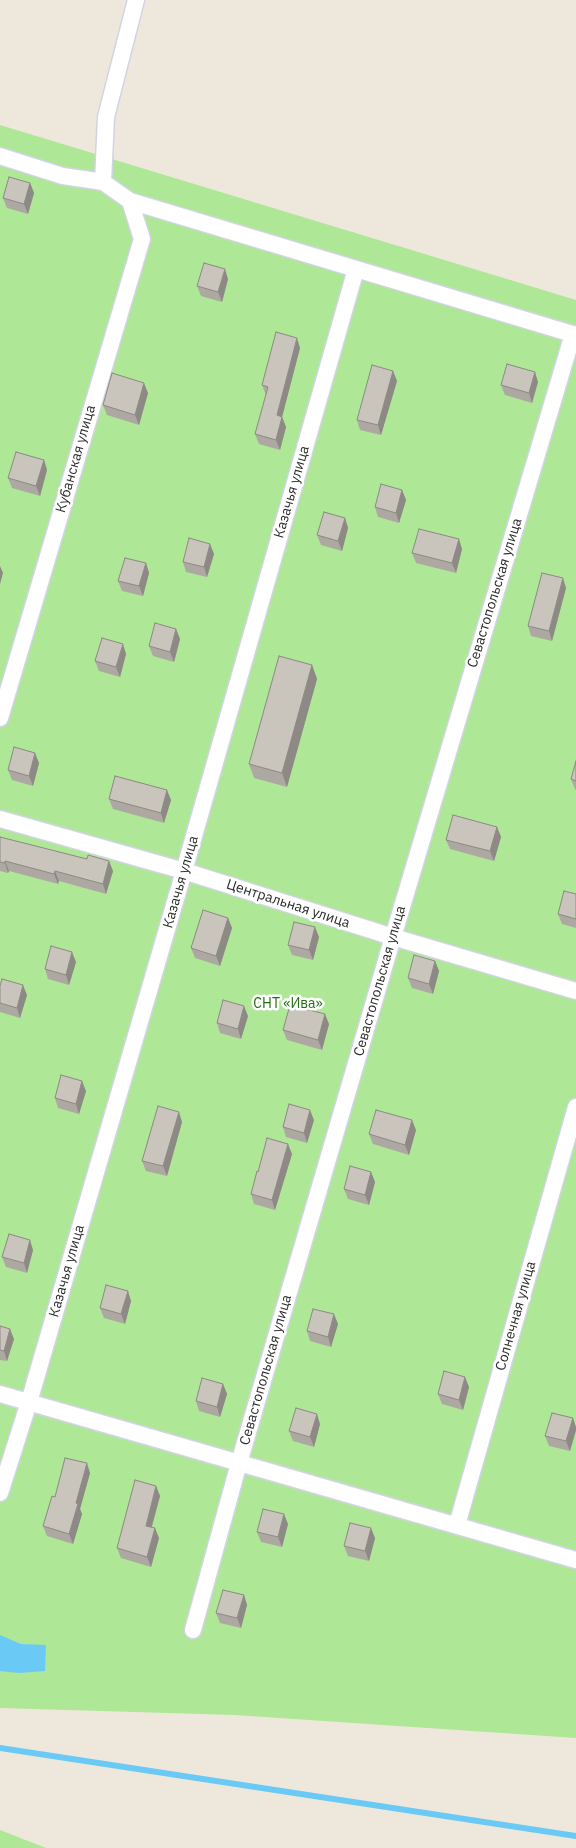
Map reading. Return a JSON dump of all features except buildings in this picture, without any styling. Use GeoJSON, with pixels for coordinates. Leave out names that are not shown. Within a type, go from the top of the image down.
{"type":"FeatureCollection","features":[{"type":"Feature","properties":{"kind":"street"},"geometry":{"type":"LineString","coordinates":[[103,182],[106,117],[136,0]]}},
{"type":"Feature","properties":{"kind":"street"},"geometry":{"type":"LineString","coordinates":[[0,156],[63,176],[103,182],[130,201],[574,335]]}},
{"type":"Feature","properties":{"kind":"street","name":"Кубанская улица"},"geometry":{"type":"LineString","coordinates":[[0,718],[142,239],[130,201]]}},
{"type":"Feature","properties":{"kind":"street","name":"Казачья улица"},"geometry":{"type":"LineString","coordinates":[[0,1493],[29,1402],[184,871],[356,269]]}},
{"type":"Feature","properties":{"kind":"street","name":"Севастопольская улица"},"geometry":{"type":"LineString","coordinates":[[193,1630],[239,1463],[392,937],[574,335]]}},
{"type":"Feature","properties":{"kind":"street","name":"Центральная улица"},"geometry":{"type":"LineString","coordinates":[[0,819],[184,871],[392,937],[576,991]]}},
{"type":"Feature","properties":{"kind":"street","name":"Солнечная улица"},"geometry":{"type":"LineString","coordinates":[[457,1525],[576,1107]]}},
{"type":"Feature","properties":{"kind":"street"},"geometry":{"type":"LineString","coordinates":[[0,1394],[576,1560]]}},
{"type":"Feature","properties":{"kind":"green space","name":"СНТ «Ива»"},"geometry":{"type":"Polygon","coordinates":[[[0,125],[576,300],[576,1738],[235,1715],[0,1708],[0,125]]]}},
{"type":"Feature","properties":{"kind":"green space"},"geometry":{"type":"Polygon","coordinates":[[[0,1830],[46,1848],[0,1848],[0,1830]]]}},
{"type":"Feature","properties":{"kind":"water"},"geometry":{"type":"Polygon","coordinates":[[[0,1635],[21,1644],[46,1645],[45,1671],[19,1673],[0,1671],[0,1635]]]}},
{"type":"Feature","properties":{"kind":"waterway"},"geometry":{"type":"LineString","coordinates":[[0,1748],[576,1836]]}}]}
